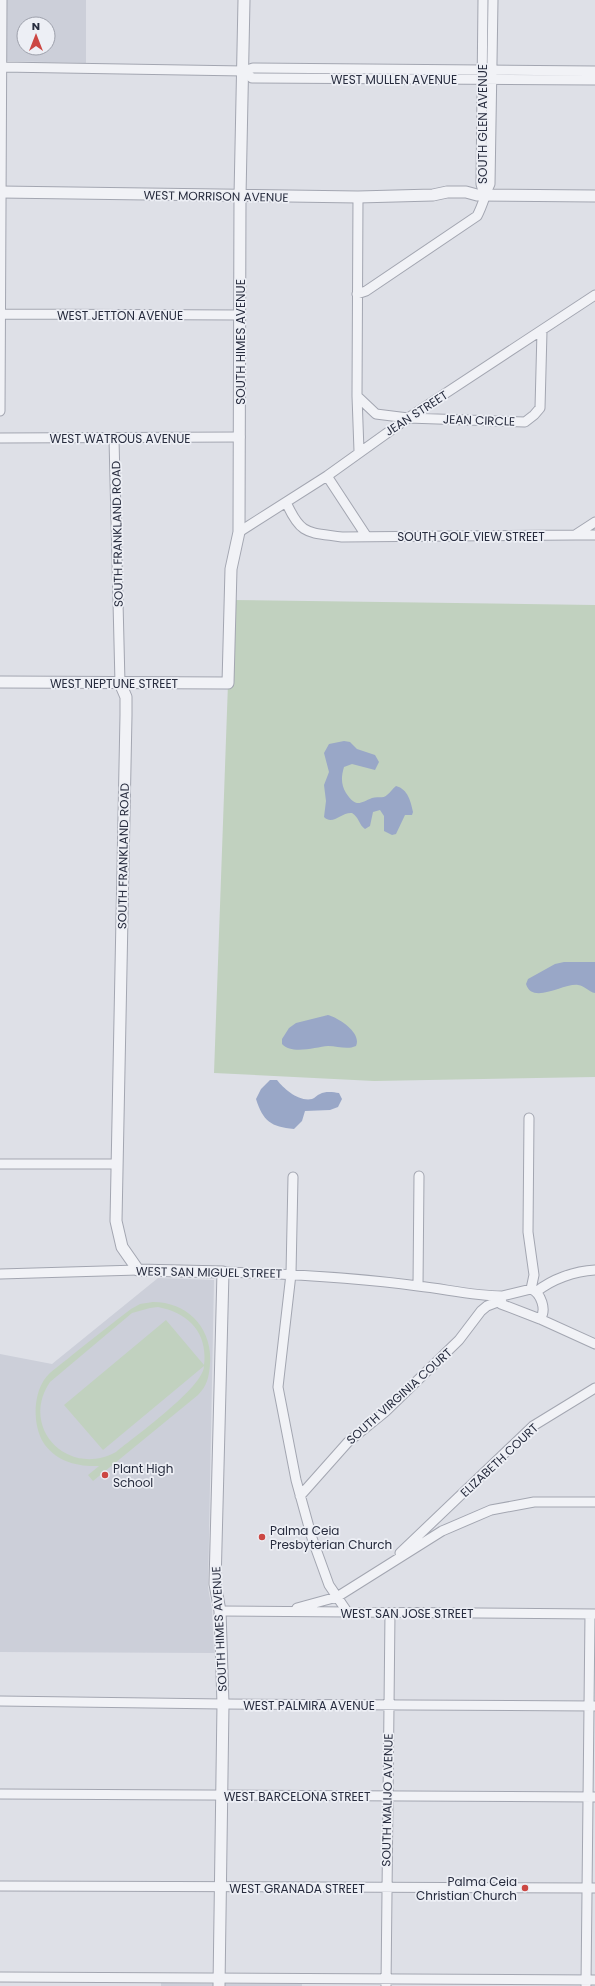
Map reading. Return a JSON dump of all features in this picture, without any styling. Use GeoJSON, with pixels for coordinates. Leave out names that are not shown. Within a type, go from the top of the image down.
{"type":"FeatureCollection","features":[{"type":"Feature","properties":{"kind":"street"},"geometry":{"type":"LineString","coordinates":[[0,411],[2,0]]}},
{"type":"Feature","properties":{"kind":"street","name":"SOUTH HIMES AVENUE"},"geometry":{"type":"LineString","coordinates":[[228,683],[231,569],[239,532],[240,196],[244,71],[244,0]]}},
{"type":"Feature","properties":{"kind":"street","name":"SOUTH GLEN AVENUE"},"geometry":{"type":"LineString","coordinates":[[480,195],[482,0]]}},
{"type":"Feature","properties":{"kind":"street","name":"SOUTH GLEN AVENUE"},"geometry":{"type":"LineString","coordinates":[[480,195],[490,184],[493,0]]}},
{"type":"Feature","properties":{"kind":"street","name":"WEST MULLEN AVENUE"},"geometry":{"type":"LineString","coordinates":[[2,67],[244,71],[253,68],[595,71]]}},
{"type":"Feature","properties":{"kind":"street","name":"WEST MULLEN AVENUE"},"geometry":{"type":"LineString","coordinates":[[244,71],[252,78],[595,80]]}},
{"type":"Feature","properties":{"kind":"street","name":"WEST MORRISON AVENUE"},"geometry":{"type":"LineString","coordinates":[[1,192],[358,197],[433,195],[447,192],[466,192],[480,195],[595,196]]}},
{"type":"Feature","properties":{"kind":"street"},"geometry":{"type":"LineString","coordinates":[[357,294],[366,291],[478,216],[482,208],[480,195]]}},
{"type":"Feature","properties":{"kind":"street"},"geometry":{"type":"LineString","coordinates":[[358,197],[357,396],[359,451]]}},
{"type":"Feature","properties":{"kind":"street","name":"JEAN STREET"},"geometry":{"type":"LineString","coordinates":[[239,532],[326,476],[359,451],[408,418],[595,296]]}},
{"type":"Feature","properties":{"kind":"street","name":"WEST JETTON AVENUE"},"geometry":{"type":"LineString","coordinates":[[0,314],[240,315]]}},
{"type":"Feature","properties":{"kind":"street","name":"JEAN CIRCLE"},"geometry":{"type":"LineString","coordinates":[[357,396],[376,414],[408,418],[525,422],[540,408],[542,331]]}},
{"type":"Feature","properties":{"kind":"street","name":"WEST WATROUS AVENUE"},"geometry":{"type":"LineString","coordinates":[[0,438],[114,439],[240,437]]}},
{"type":"Feature","properties":{"kind":"street","name":"SOUTH FRANKLAND ROAD"},"geometry":{"type":"LineString","coordinates":[[114,439],[120,683],[126,697],[116,1221],[122,1247],[138,1270]]}},
{"type":"Feature","properties":{"kind":"street"},"geometry":{"type":"LineString","coordinates":[[326,476],[367,537]]}},
{"type":"Feature","properties":{"kind":"street","name":"SOUTH GOLF VIEW STREET"},"geometry":{"type":"LineString","coordinates":[[286,502],[293,518],[306,532],[342,537],[595,535]]}},
{"type":"Feature","properties":{"kind":"street"},"geometry":{"type":"LineString","coordinates":[[575,535],[595,522]]}},
{"type":"Feature","properties":{"kind":"street","name":"WEST NEPTUNE STREET"},"geometry":{"type":"LineString","coordinates":[[0,682],[228,683]]}},
{"type":"Feature","properties":{"kind":"street"},"geometry":{"type":"LineString","coordinates":[[529,1118],[528,1232],[534,1279],[534,1291],[544,1310],[540,1319]]}},
{"type":"Feature","properties":{"kind":"street"},"geometry":{"type":"LineString","coordinates":[[0,1164],[117,1164]]}},
{"type":"Feature","properties":{"kind":"street"},"geometry":{"type":"LineString","coordinates":[[418,1286],[419,1176]]}},
{"type":"Feature","properties":{"kind":"street"},"geometry":{"type":"LineString","coordinates":[[293,1177],[291,1274],[278,1387],[300,1496],[327,1578],[337,1597],[348,1613]]}},
{"type":"Feature","properties":{"kind":"street","name":"WEST SAN MIGUEL STREET"},"geometry":{"type":"LineString","coordinates":[[0,1274],[138,1270],[291,1274],[418,1286],[501,1299]]}},
{"type":"Feature","properties":{"kind":"street"},"geometry":{"type":"LineString","coordinates":[[595,1270],[581,1270],[544,1285],[534,1291],[501,1299],[503,1306],[540,1319],[595,1344]]}},
{"type":"Feature","properties":{"kind":"street","name":"SOUTH HIMES AVENUE"},"geometry":{"type":"LineString","coordinates":[[219,1982],[223,1704],[220,1611],[215,1584],[223,1272]]}},
{"type":"Feature","properties":{"kind":"street","name":"SOUTH VIRGINIA COURT"},"geometry":{"type":"LineString","coordinates":[[300,1496],[348,1442],[385,1412],[459,1340],[481,1311],[487,1306],[501,1299]]}},
{"type":"Feature","properties":{"kind":"street","name":"ELIZABETH COURT"},"geometry":{"type":"LineString","coordinates":[[384,1568],[533,1426],[595,1388]]}},
{"type":"Feature","properties":{"kind":"street"},"geometry":{"type":"LineString","coordinates":[[288,1611],[337,1597],[440,1533],[491,1510],[534,1502],[593,1501]]}},
{"type":"Feature","properties":{"kind":"street"},"geometry":{"type":"LineString","coordinates":[[428,1526],[440,1533]]}},
{"type":"Feature","properties":{"kind":"street","name":"WEST SAN JOSE STREET"},"geometry":{"type":"LineString","coordinates":[[220,1611],[390,1614],[593,1614]]}},
{"type":"Feature","properties":{"kind":"street","name":"SOUTH MALIJO AVENUE"},"geometry":{"type":"LineString","coordinates":[[386,1983],[390,1614]]}},
{"type":"Feature","properties":{"kind":"street"},"geometry":{"type":"LineString","coordinates":[[0,1977],[219,1982],[589,1982],[593,1614]]}},
{"type":"Feature","properties":{"kind":"street","name":"WEST PALMIRA AVENUE"},"geometry":{"type":"LineString","coordinates":[[0,1701],[592,1706]]}},
{"type":"Feature","properties":{"kind":"street","name":"WEST BARCELONA STREET"},"geometry":{"type":"LineString","coordinates":[[0,1794],[592,1797]]}},
{"type":"Feature","properties":{"kind":"street","name":"WEST GRANADA STREET"},"geometry":{"type":"LineString","coordinates":[[0,1886],[220,1888],[591,1888]]}},
{"type":"Feature","properties":{"kind":"shaded area"},"geometry":{"type":"Polygon","coordinates":[[[6,0],[86,0],[86,63],[6,61],[6,0]]]}},
{"type":"Feature","properties":{"kind":"shaded area","name":"Plant High School"},"geometry":{"type":"Polygon","coordinates":[[[158,1278],[214,1280],[208,1587],[212,1610],[214,1653],[0,1652],[0,1354],[52,1364],[158,1278]]]}},
{"type":"Feature","properties":{"kind":"shaded area"},"geometry":{"type":"Polygon","coordinates":[[[161,1983],[215,1984],[215,1986],[161,1986],[161,1983]]]}},
{"type":"Feature","properties":{"kind":"shaded area"},"geometry":{"type":"Polygon","coordinates":[[[223,1984],[302,1984],[302,1986],[223,1986],[223,1984]]]}},
{"type":"Feature","properties":{"kind":"green space"},"geometry":{"type":"Polygon","coordinates":[[[231,600],[595,605],[595,1077],[374,1081],[214,1073],[231,600]]]}},
{"type":"Feature","properties":{"kind":"green space"},"geometry":{"type":"Polygon","coordinates":[[[153,1302],[166,1303],[187,1312],[196,1320],[203,1329],[210,1351],[208,1377],[204,1388],[198,1395],[93,1481],[88,1475],[99,1466],[67,1462],[48,1449],[43,1442],[37,1428],[36,1419],[36,1403],[38,1394],[44,1380],[53,1371],[131,1309],[140,1304],[153,1302]],[[158,1307],[132,1313],[50,1382],[42,1399],[40,1416],[45,1431],[53,1444],[66,1453],[81,1458],[98,1458],[116,1452],[152,1424],[193,1386],[201,1375],[204,1366],[103,1450],[64,1405],[166,1320],[204,1365],[203,1343],[194,1326],[179,1314],[158,1307]]]}},
{"type":"Feature","properties":{"kind":"water"},"geometry":{"type":"Polygon","coordinates":[[[344,741],[350,742],[357,749],[375,755],[379,762],[375,770],[352,764],[344,767],[342,784],[349,798],[355,802],[361,803],[374,797],[384,797],[396,786],[403,790],[408,796],[413,812],[412,815],[405,815],[396,834],[392,835],[384,831],[384,816],[380,810],[373,812],[370,826],[365,829],[352,813],[344,814],[331,820],[324,817],[326,801],[324,785],[329,772],[324,753],[329,744],[344,741]]]}},
{"type":"Feature","properties":{"kind":"water"},"geometry":{"type":"Polygon","coordinates":[[[564,962],[595,962],[595,993],[578,985],[572,985],[541,993],[535,993],[529,990],[526,984],[528,979],[555,964],[564,962]]]}},
{"type":"Feature","properties":{"kind":"water"},"geometry":{"type":"Polygon","coordinates":[[[328,1015],[338,1019],[353,1031],[357,1041],[356,1046],[346,1048],[328,1046],[298,1050],[286,1047],[282,1044],[282,1039],[289,1028],[296,1023],[328,1015]]]}},
{"type":"Feature","properties":{"kind":"water"},"geometry":{"type":"Polygon","coordinates":[[[270,1080],[277,1080],[288,1091],[302,1099],[312,1099],[319,1094],[329,1092],[339,1093],[342,1099],[338,1107],[330,1110],[305,1111],[302,1121],[294,1129],[279,1127],[269,1122],[265,1118],[256,1099],[261,1089],[270,1080]]]}},
{"type":"Feature","properties":{"kind":"place","name":"Plant High School"},"geometry":{"type":"Point","coordinates":[105,1475]}},
{"type":"Feature","properties":{"kind":"place","name":"Palma Ceia Presbyterian Church"},"geometry":{"type":"Point","coordinates":[262,1537]}},
{"type":"Feature","properties":{"kind":"place","name":"Palma Ceia Christian Church"},"geometry":{"type":"Point","coordinates":[525,1888]}}]}
